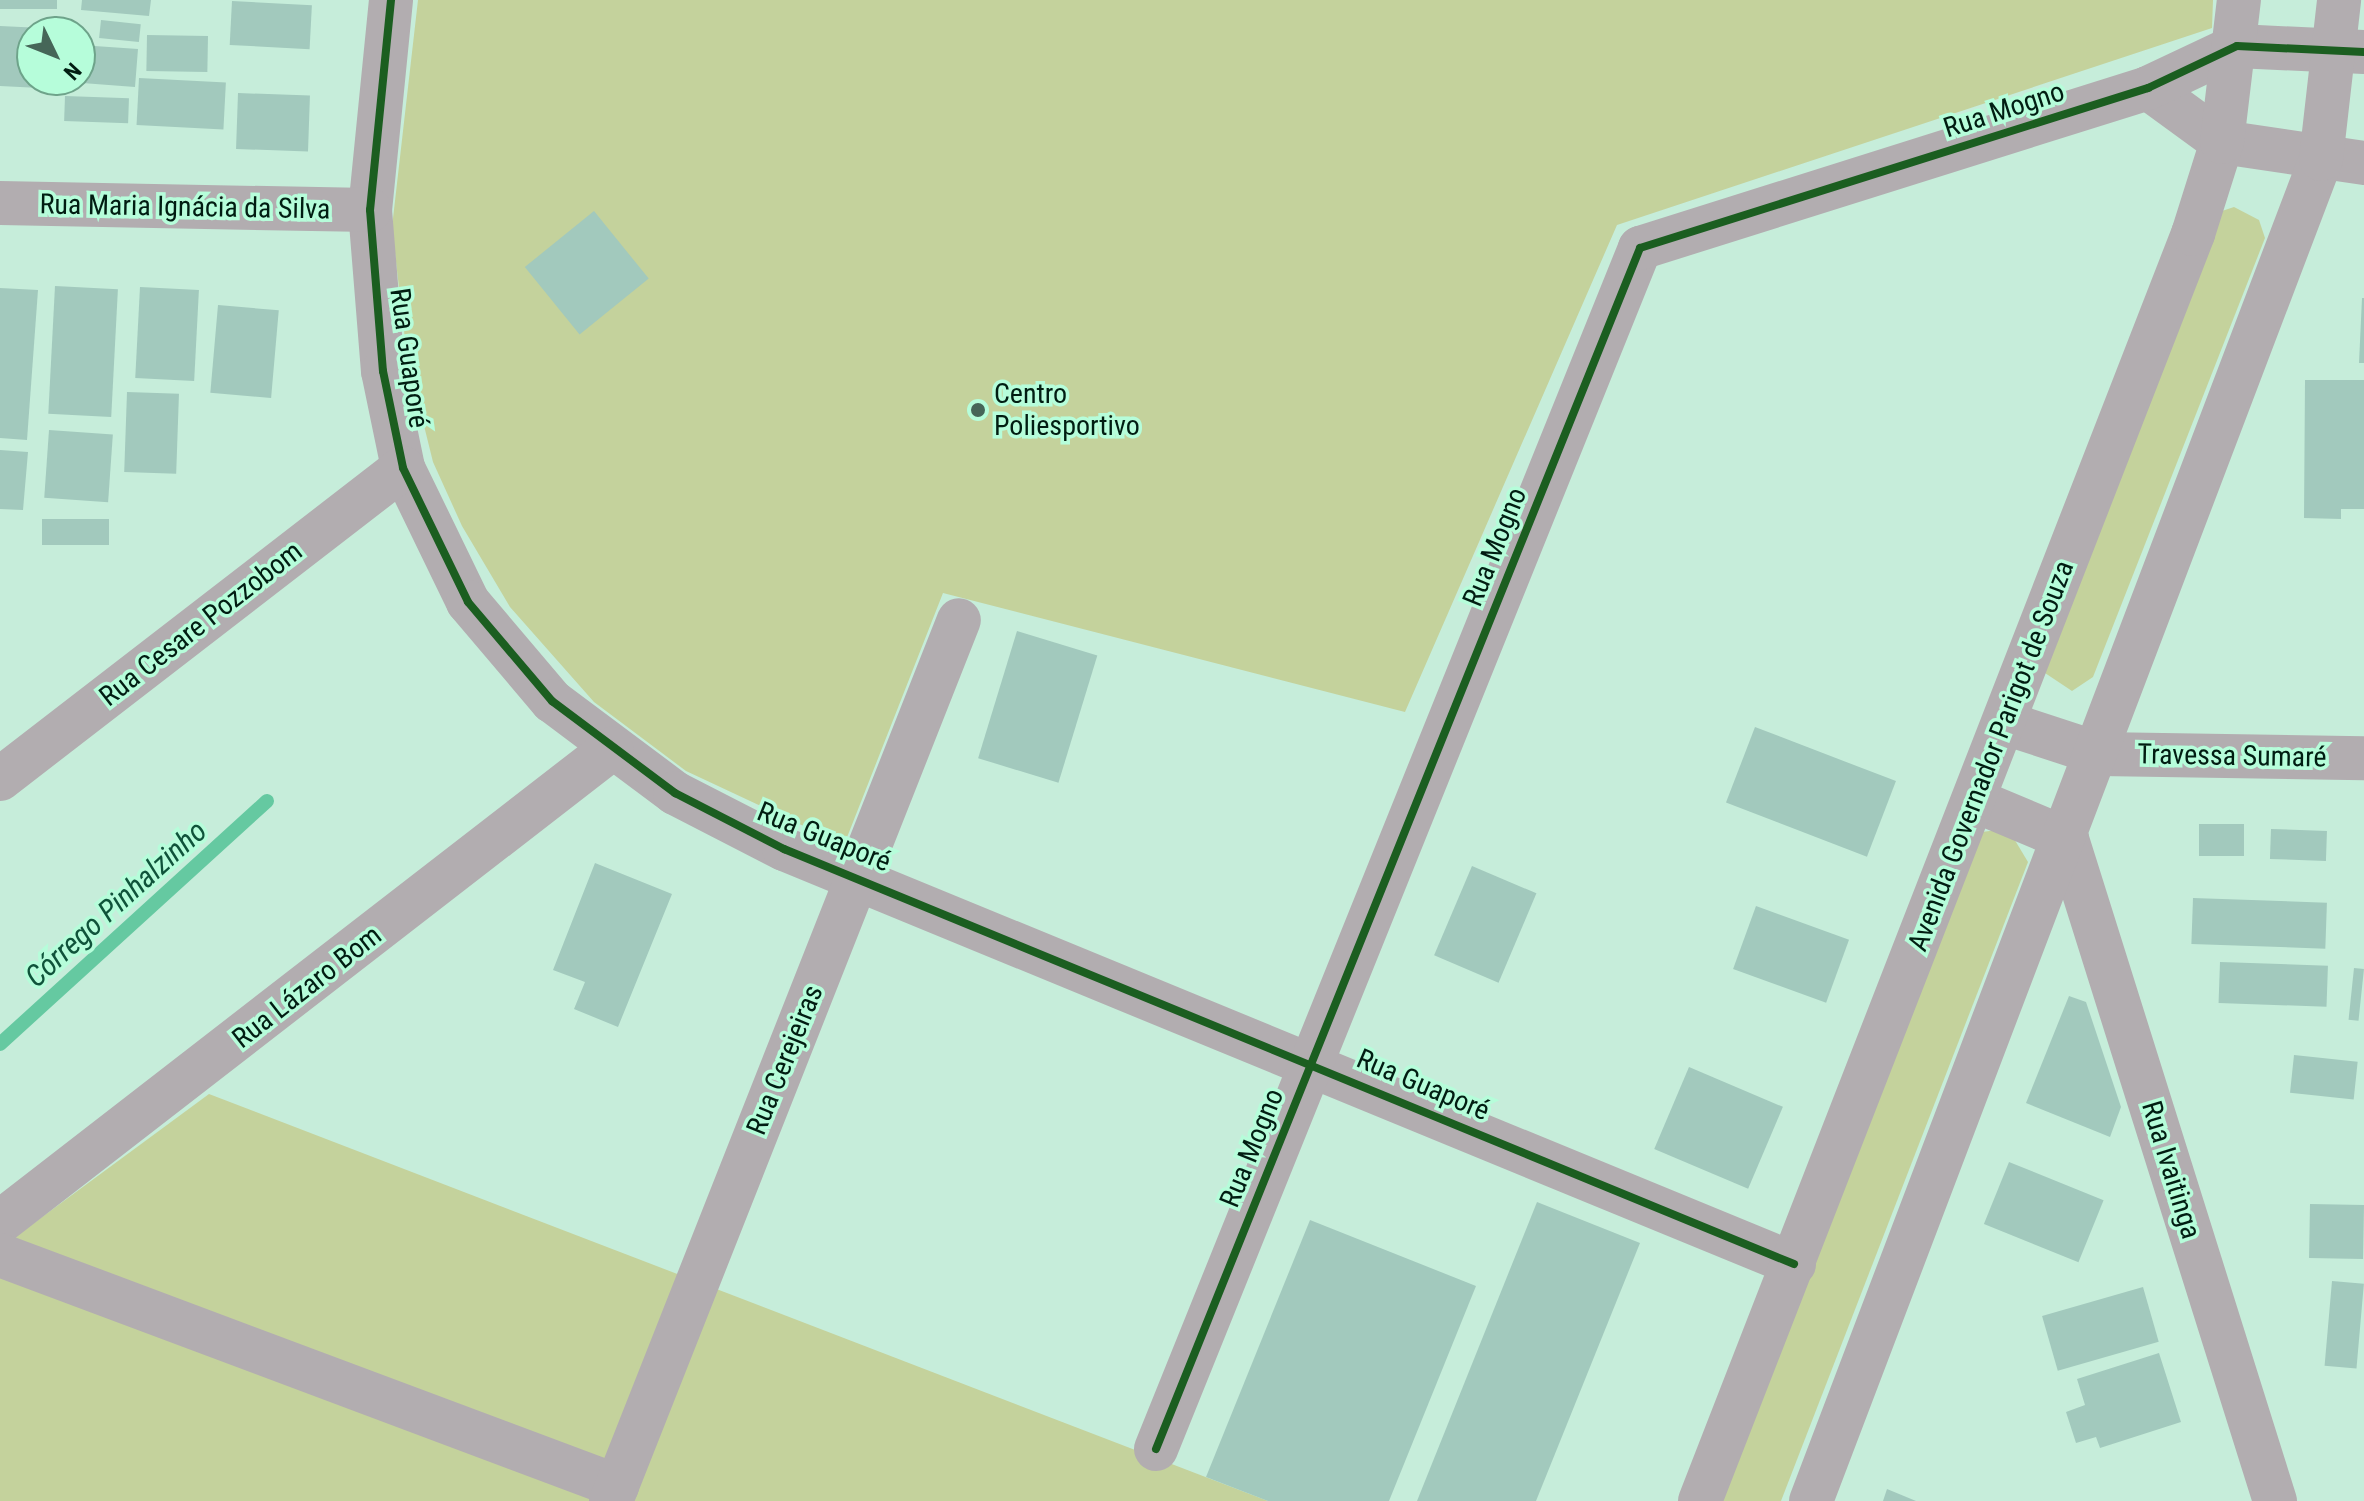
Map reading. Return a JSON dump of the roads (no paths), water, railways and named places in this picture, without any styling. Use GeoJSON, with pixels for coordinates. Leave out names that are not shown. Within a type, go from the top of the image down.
{"type":"FeatureCollection","features":[{"type":"Feature","properties":{"kind":"street","name":"Rua Guaporé"},"geometry":{"type":"LineString","coordinates":[[391,0],[370,210],[383,371],[403,468],[468,602],[552,701],[611,749],[771,842],[858,875],[1794,1264]]}},
{"type":"Feature","properties":{"kind":"street","name":"Avenida Governador Parigot de Souza"},"geometry":{"type":"LineString","coordinates":[[1700,1501],[2005,723],[2222,142],[2237,46],[2239,0]]}},
{"type":"Feature","properties":{"kind":"street"},"geometry":{"type":"LineString","coordinates":[[1811,1501],[2100,754],[2321,159],[2350,51],[2339,0]]}},
{"type":"Feature","properties":{"kind":"street"},"geometry":{"type":"LineString","coordinates":[[2237,46],[2350,51]]}},
{"type":"Feature","properties":{"kind":"street","name":"Rua Mogno"},"geometry":{"type":"LineString","coordinates":[[1156,1449],[1309,1062],[1640,248],[2148,88],[2237,46]]}},
{"type":"Feature","properties":{"kind":"street"},"geometry":{"type":"LineString","coordinates":[[2148,88],[2222,142],[2364,163]]}},
{"type":"Feature","properties":{"kind":"street","name":"Rua Maria Ignácia da Silva"},"geometry":{"type":"LineString","coordinates":[[0,203],[370,210]]}},
{"type":"Feature","properties":{"kind":"street","name":"Rua Cesare Pozzobom"},"geometry":{"type":"LineString","coordinates":[[0,779],[403,468]]}},
{"type":"Feature","properties":{"kind":"street","name":"Rua Cerejeiras"},"geometry":{"type":"LineString","coordinates":[[614,1494],[959,620]]}},
{"type":"Feature","properties":{"kind":"street","name":"Travessa Sumaré"},"geometry":{"type":"LineString","coordinates":[[2005,723],[2100,754],[2364,758]]}},
{"type":"Feature","properties":{"kind":"street","name":"Rua Lázaro Bom"},"geometry":{"type":"LineString","coordinates":[[0,1222],[611,749]]}},
{"type":"Feature","properties":{"kind":"street"},"geometry":{"type":"LineString","coordinates":[[1974,800],[2067,839]]}},
{"type":"Feature","properties":{"kind":"street","name":"Rua Ivaitinga"},"geometry":{"type":"LineString","coordinates":[[2067,839],[2275,1501]]}},
{"type":"Feature","properties":{"kind":"street"},"geometry":{"type":"LineString","coordinates":[[0,1255],[614,1494]]}},
{"type":"Feature","properties":{"kind":"waterway","name":"Córrego Pinhalzinho"},"geometry":{"type":"LineString","coordinates":[[0,1044],[267,801]]}},
{"type":"Feature","properties":{"kind":"place","name":"Centro Poliesportivo"},"geometry":{"type":"Point","coordinates":[978,410]}}]}
